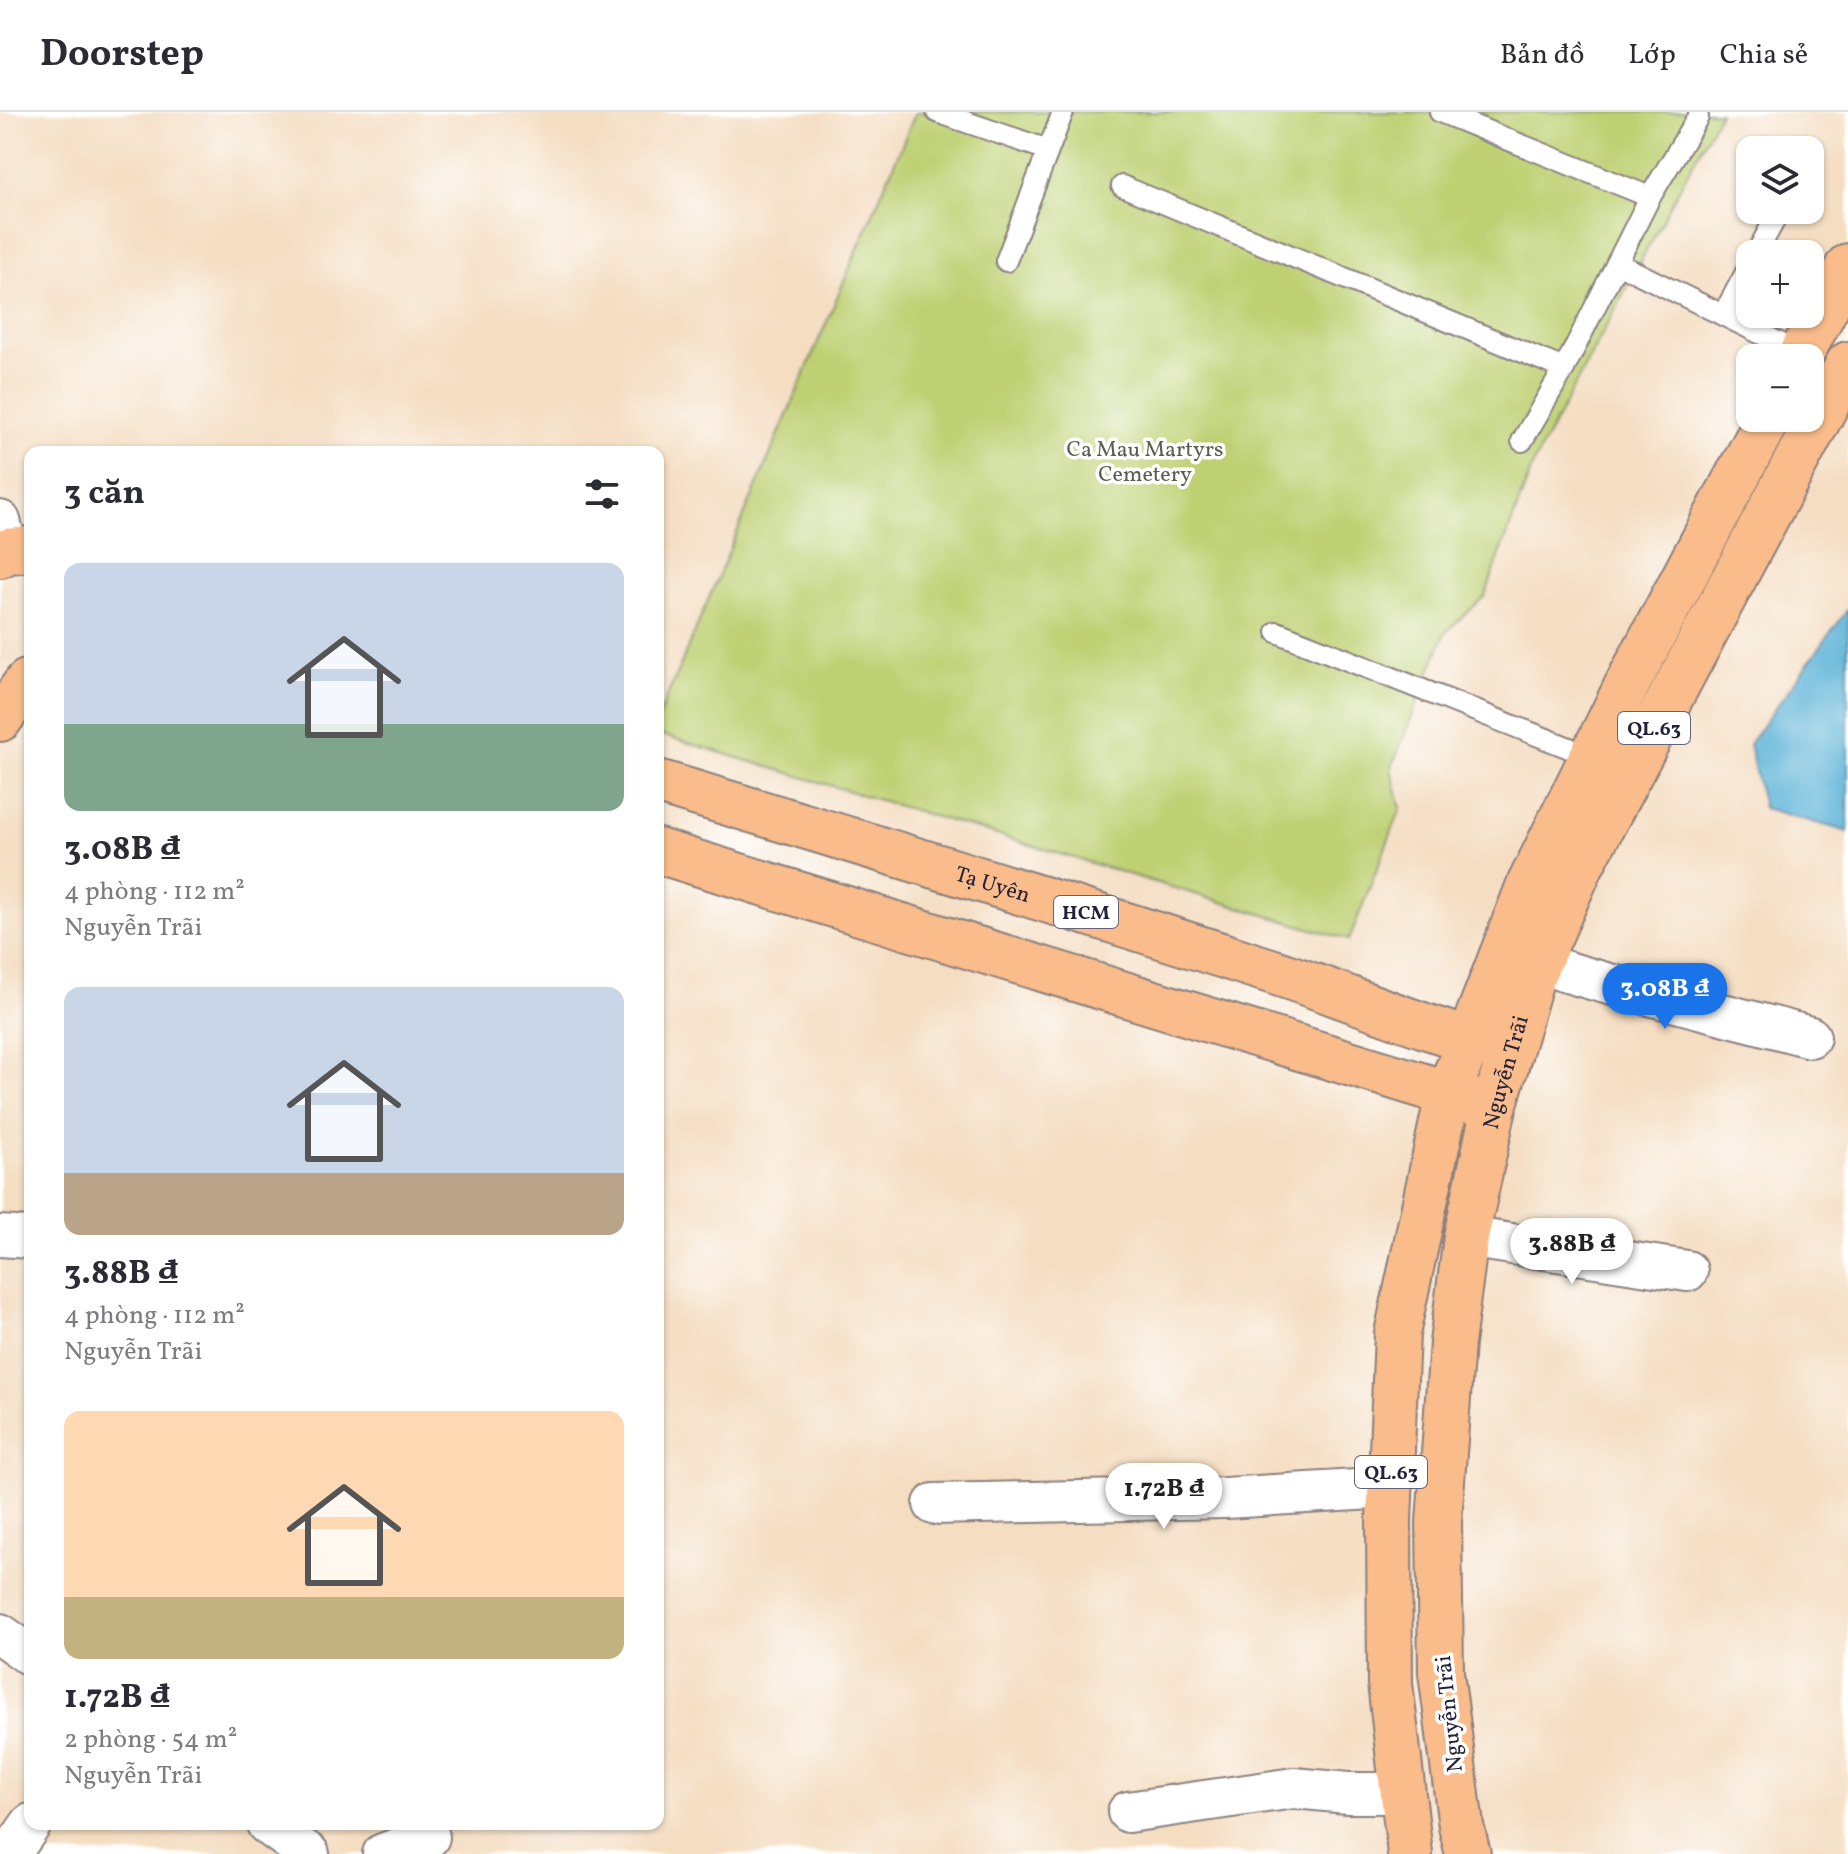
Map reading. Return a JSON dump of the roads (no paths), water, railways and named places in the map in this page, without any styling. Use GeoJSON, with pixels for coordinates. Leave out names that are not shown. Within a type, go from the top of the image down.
{"type":"FeatureCollection","features":[{"type":"Feature","properties":{"kind":"highway"},"geometry":{"type":"LineString","coordinates":[[1806,344],[1848,266]]}},
{"type":"Feature","properties":{"kind":"highway","name":"Nguyễn Trãi"},"geometry":{"type":"LineString","coordinates":[[1410,1854],[1390,1683],[1390,1488],[1397,1334],[1448,1094],[1529,885],[1610,766],[1848,364]]}},
{"type":"Feature","properties":{"kind":"highway","name":"Nguyễn Trãi"},"geometry":{"type":"LineString","coordinates":[[1468,1854],[1461,1826],[1441,1672],[1439,1522],[1452,1343],[1466,1237],[1494,1107],[1510,1052],[1538,963],[1581,866],[1610,766],[1628,683],[1761,432]]}},
{"type":"Feature","properties":{"kind":"highway"},"geometry":{"type":"LineString","coordinates":[[0,719],[19,681]]}},
{"type":"Feature","properties":{"kind":"highway","name":"Tạ Uyên"},"geometry":{"type":"LineString","coordinates":[[664,784],[1001,885],[1321,987],[1469,1041],[1510,1052]]}},
{"type":"Feature","properties":{"kind":"highway"},"geometry":{"type":"LineString","coordinates":[[664,853],[1494,1107]]}},
{"type":"Feature","properties":{"kind":"street"},"geometry":{"type":"LineString","coordinates":[[1538,963],[1601,984],[1718,1011],[1810,1037]]}},
{"type":"Feature","properties":{"kind":"street"},"geometry":{"type":"LineString","coordinates":[[0,1236],[24,1238]]}},
{"type":"Feature","properties":{"kind":"street"},"geometry":{"type":"LineString","coordinates":[[1466,1237],[1687,1271]]}},
{"type":"Feature","properties":{"kind":"street"},"geometry":{"type":"LineString","coordinates":[[934,1504],[1225,1498],[1390,1488]]}},
{"type":"Feature","properties":{"kind":"street"},"geometry":{"type":"LineString","coordinates":[[0,1634],[24,1651]]}},
{"type":"Feature","properties":{"kind":"street"},"geometry":{"type":"LineString","coordinates":[[1128,1812],[1294,1788],[1348,1793],[1403,1793]]}},
{"type":"Feature","properties":{"kind":"street"},"geometry":{"type":"LineString","coordinates":[[10,1854],[27,1830]]}},
{"type":"Feature","properties":{"kind":"street"},"geometry":{"type":"LineString","coordinates":[[268,1836],[309,1854]]}},
{"type":"Feature","properties":{"kind":"street"},"geometry":{"type":"LineString","coordinates":[[383,1854],[429,1837]]}},
{"type":"Feature","properties":{"kind":"lane"},"geometry":{"type":"LineString","coordinates":[[937,112],[1048,150]]}},
{"type":"Feature","properties":{"kind":"lane"},"geometry":{"type":"LineString","coordinates":[[1006,261],[1063,112]]}},
{"type":"Feature","properties":{"kind":"lane"},"geometry":{"type":"LineString","coordinates":[[1440,112],[1650,197]]}},
{"type":"Feature","properties":{"kind":"lane"},"geometry":{"type":"LineString","coordinates":[[1522,441],[1564,369],[1650,197],[1698,117]]}},
{"type":"Feature","properties":{"kind":"lane"},"geometry":{"type":"LineString","coordinates":[[1122,186],[1564,369]]}},
{"type":"Feature","properties":{"kind":"lane"},"geometry":{"type":"LineString","coordinates":[[1617,263],[1777,344]]}},
{"type":"Feature","properties":{"kind":"lane"},"geometry":{"type":"LineString","coordinates":[[1723,315],[1736,291]]}},
{"type":"Feature","properties":{"kind":"lane"},"geometry":{"type":"LineString","coordinates":[[1277,632],[1610,766]]}},
{"type":"Feature","properties":{"kind":"water"},"geometry":{"type":"Polygon","coordinates":[[[1848,609],[1848,832],[1763,808],[1749,744],[1848,609]]]}},
{"type":"Feature","properties":{"kind":"park label","name":"Ca Mau Martyrs Cemetery"},"geometry":{"type":"Point","coordinates":[1145,460]}}]}
